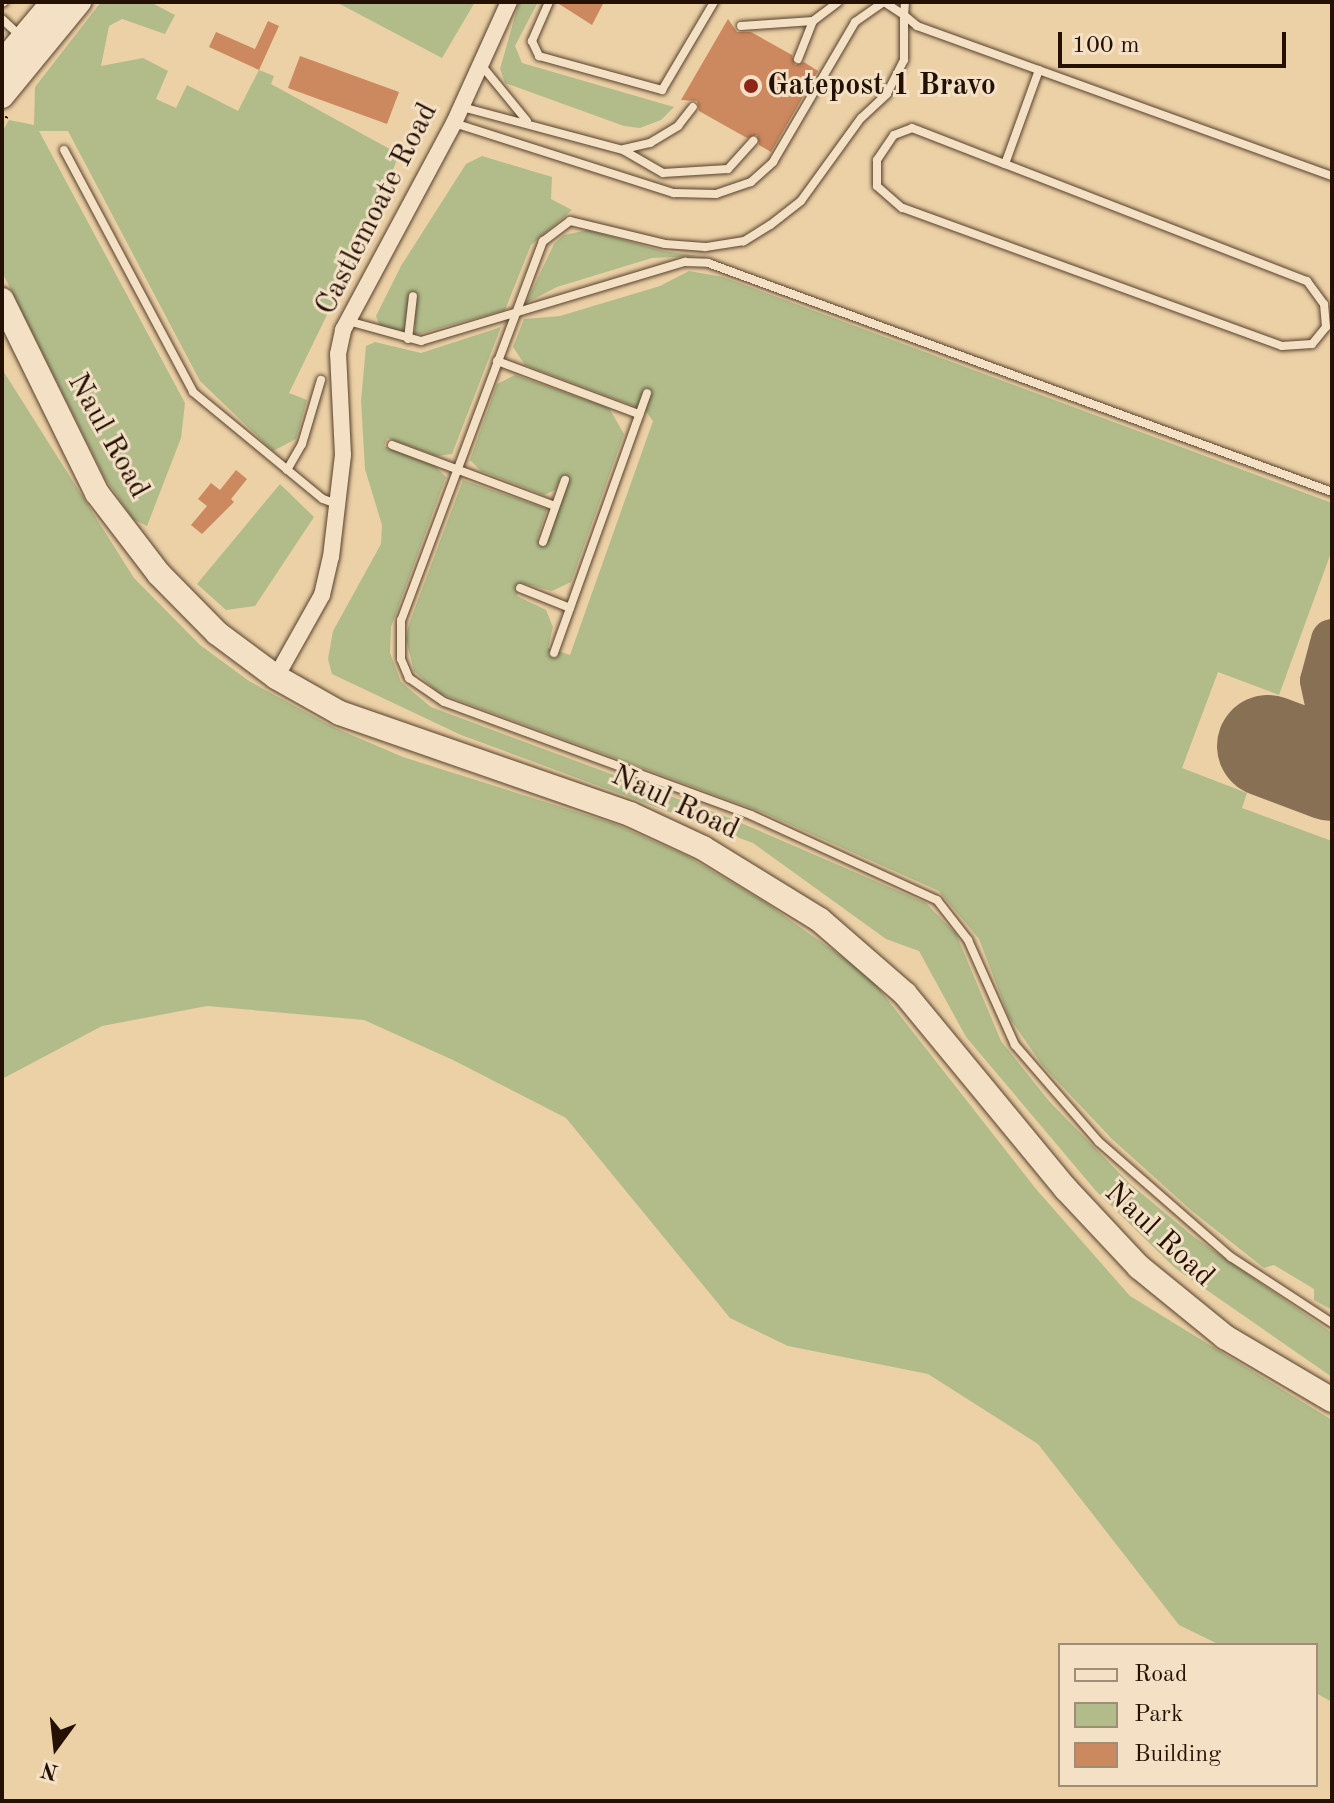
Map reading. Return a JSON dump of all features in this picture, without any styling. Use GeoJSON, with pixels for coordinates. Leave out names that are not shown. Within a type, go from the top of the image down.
{"type":"FeatureCollection","features":[{"type":"Feature","properties":{"kind":"street"},"geometry":{"type":"LineString","coordinates":[[2,63],[53,2]]}},
{"type":"Feature","properties":{"kind":"street"},"geometry":{"type":"LineString","coordinates":[[2,96],[79,2]]}},
{"type":"Feature","properties":{"kind":"street","name":"Castlemoate Road"},"geometry":{"type":"LineString","coordinates":[[276,677],[322,595],[343,455],[338,354],[348,321],[458,115],[509,2]]}},
{"type":"Feature","properties":{"kind":"street","name":"Naul Road"},"geometry":{"type":"LineString","coordinates":[[2,300],[112,514],[191,608],[276,677],[390,734],[630,814],[703,848],[809,912],[905,994],[1066,1189],[1139,1267],[1225,1337],[1332,1400]]}},
{"type":"Feature","properties":{"kind":"lane"},"geometry":{"type":"LineString","coordinates":[[549,2],[532,41],[539,56],[662,90],[714,2]]}},
{"type":"Feature","properties":{"kind":"lane"},"geometry":{"type":"LineString","coordinates":[[798,59],[813,21],[838,2]]}},
{"type":"Feature","properties":{"kind":"lane"},"geometry":{"type":"LineString","coordinates":[[458,115],[674,193],[716,194],[751,182],[773,162],[855,22],[884,2],[917,26],[1332,176]]}},
{"type":"Feature","properties":{"kind":"lane"},"geometry":{"type":"LineString","coordinates":[[905,2],[904,60],[887,94],[861,118],[801,201],[770,225],[744,241],[705,247],[665,244],[570,221],[543,241],[401,620],[397,640],[409,678],[444,702],[751,815],[937,900],[968,940],[1015,1045],[1099,1142],[1231,1257],[1332,1323]]}},
{"type":"Feature","properties":{"kind":"lane"},"geometry":{"type":"LineString","coordinates":[[2,19],[23,38]]}},
{"type":"Feature","properties":{"kind":"lane"},"geometry":{"type":"LineString","coordinates":[[741,26],[813,21]]}},
{"type":"Feature","properties":{"kind":"lane"},"geometry":{"type":"LineString","coordinates":[[481,66],[527,121]]}},
{"type":"Feature","properties":{"kind":"lane"},"geometry":{"type":"LineString","coordinates":[[1005,164],[1039,70]]}},
{"type":"Feature","properties":{"kind":"lane"},"geometry":{"type":"LineString","coordinates":[[623,150],[650,143],[678,126],[693,107]]}},
{"type":"Feature","properties":{"kind":"lane"},"geometry":{"type":"LineString","coordinates":[[458,115],[527,121],[623,150],[663,173],[704,174],[728,169],[753,141]]}},
{"type":"Feature","properties":{"kind":"lane"},"geometry":{"type":"LineString","coordinates":[[912,128],[1005,164],[1307,281],[1324,304],[1326,327],[1312,344],[1282,346],[902,208],[877,186],[877,160],[894,135],[912,128]]}},
{"type":"Feature","properties":{"kind":"lane"},"geometry":{"type":"LineString","coordinates":[[64,150],[193,392],[287,470],[337,504]]}},
{"type":"Feature","properties":{"kind":"lane"},"geometry":{"type":"LineString","coordinates":[[348,321],[421,341],[685,262],[708,263],[1332,492]]}},
{"type":"Feature","properties":{"kind":"lane"},"geometry":{"type":"LineString","coordinates":[[408,339],[413,296]]}},
{"type":"Feature","properties":{"kind":"lane"},"geometry":{"type":"LineString","coordinates":[[497,361],[639,414]]}},
{"type":"Feature","properties":{"kind":"lane"},"geometry":{"type":"LineString","coordinates":[[287,470],[302,444],[321,380]]}},
{"type":"Feature","properties":{"kind":"lane"},"geometry":{"type":"LineString","coordinates":[[554,653],[647,393]]}},
{"type":"Feature","properties":{"kind":"lane"},"geometry":{"type":"LineString","coordinates":[[392,445],[555,506]]}},
{"type":"Feature","properties":{"kind":"lane"},"geometry":{"type":"LineString","coordinates":[[543,542],[565,480]]}},
{"type":"Feature","properties":{"kind":"lane"},"geometry":{"type":"LineString","coordinates":[[520,588],[570,608]]}},
{"type":"Feature","properties":{"kind":"green space"},"geometry":{"type":"Polygon","coordinates":[[[101,2],[150,2],[175,15],[165,34],[122,19],[109,26],[101,66],[143,58],[168,71],[156,99],[176,108],[187,85],[238,111],[259,70],[274,76],[271,84],[399,154],[377,212],[289,393],[307,400],[296,439],[273,451],[200,381],[68,131],[39,131],[185,403],[181,438],[147,526],[133,519],[105,478],[2,272],[2,132],[9,120],[34,125],[35,87],[101,2]]]}},
{"type":"Feature","properties":{"kind":"green space"},"geometry":{"type":"Polygon","coordinates":[[[336,2],[475,2],[442,58],[336,2]]]}},
{"type":"Feature","properties":{"kind":"green space"},"geometry":{"type":"Polygon","coordinates":[[[519,2],[538,2],[515,46],[522,63],[674,107],[661,120],[640,128],[624,126],[505,83],[500,69],[519,2]]]}},
{"type":"Feature","properties":{"kind":"green space"},"geometry":{"type":"Polygon","coordinates":[[[482,156],[552,177],[551,199],[572,210],[531,245],[505,310],[415,335],[415,295],[409,295],[404,333],[381,329],[376,316],[401,266],[466,164],[482,156]]]}},
{"type":"Feature","properties":{"kind":"green space"},"geometry":{"type":"Polygon","coordinates":[[[588,230],[663,251],[698,256],[652,258],[557,287],[526,303],[554,244],[564,235],[588,230]]]}},
{"type":"Feature","properties":{"kind":"green space"},"geometry":{"type":"Polygon","coordinates":[[[689,271],[723,277],[1332,503],[1332,550],[1279,695],[1218,672],[1182,768],[1247,793],[1242,808],[1332,841],[1332,1310],[1314,1300],[1314,1289],[1274,1265],[1264,1268],[1192,1211],[1112,1139],[1042,1065],[1009,1017],[979,939],[939,891],[762,812],[439,693],[414,671],[406,639],[409,624],[463,480],[547,509],[537,539],[546,543],[569,481],[560,478],[555,490],[544,495],[481,471],[470,460],[497,384],[515,375],[609,408],[624,434],[571,582],[552,591],[522,583],[517,596],[546,610],[553,627],[548,648],[570,655],[653,421],[645,410],[525,365],[513,347],[524,319],[560,316],[660,286],[689,271]]]}},
{"type":"Feature","properties":{"kind":"green space"},"geometry":{"type":"Polygon","coordinates":[[[501,327],[452,454],[437,456],[387,438],[384,446],[434,465],[446,477],[391,627],[390,653],[401,682],[431,707],[732,819],[926,903],[956,934],[1001,1041],[1049,1101],[1129,1183],[1194,1237],[1332,1333],[1332,1377],[1175,1268],[1096,1191],[966,1037],[919,951],[886,939],[753,843],[461,735],[332,674],[328,659],[333,631],[381,544],[382,525],[365,469],[361,401],[366,346],[375,342],[421,353],[501,327]]]}},
{"type":"Feature","properties":{"kind":"green space"},"geometry":{"type":"Polygon","coordinates":[[[2,369],[134,578],[200,645],[249,681],[333,727],[403,757],[615,824],[687,856],[766,903],[869,976],[1036,1189],[1130,1296],[1332,1420],[1332,1702],[1318,1694],[1318,1643],[1216,1643],[1179,1625],[1038,1444],[928,1374],[788,1346],[730,1318],[566,1118],[453,1060],[364,1020],[207,1006],[102,1026],[2,1079],[2,369]]]}},
{"type":"Feature","properties":{"kind":"green space"},"geometry":{"type":"Polygon","coordinates":[[[280,484],[314,517],[255,606],[226,610],[197,584],[280,484]]]}},
{"type":"Feature","properties":{"kind":"building"},"geometry":{"type":"Polygon","coordinates":[[[556,2],[604,2],[592,25],[556,2]]]}},
{"type":"Feature","properties":{"kind":"building","name":"Gatepost 1 Bravo"},"geometry":{"type":"Polygon","coordinates":[[[728,19],[737,32],[751,32],[792,55],[795,65],[804,62],[818,71],[771,152],[759,145],[757,135],[747,138],[699,111],[697,101],[681,100],[728,19]]]}},
{"type":"Feature","properties":{"kind":"building"},"geometry":{"type":"Polygon","coordinates":[[[268,21],[279,26],[259,70],[209,47],[216,32],[255,49],[268,21]]]}},
{"type":"Feature","properties":{"kind":"building"},"geometry":{"type":"Polygon","coordinates":[[[300,56],[399,92],[387,124],[288,88],[300,56]]]}},
{"type":"Feature","properties":{"kind":"building"},"geometry":{"type":"Polygon","coordinates":[[[236,470],[247,479],[231,499],[234,502],[202,534],[191,525],[207,506],[198,499],[211,483],[220,490],[236,470]]]}},
{"type":"Feature","properties":{"kind":"taxiway"},"geometry":{"type":"LineString","coordinates":[[1332,640],[1321,681],[1332,732]]}},
{"type":"Feature","properties":{"kind":"runway"},"geometry":{"type":"LineString","coordinates":[[1268,746],[1332,770]]}},
{"type":"Feature","properties":{"kind":"place","name":"Gatepost 1 Bravo"},"geometry":{"type":"Point","coordinates":[751,86]}}]}
